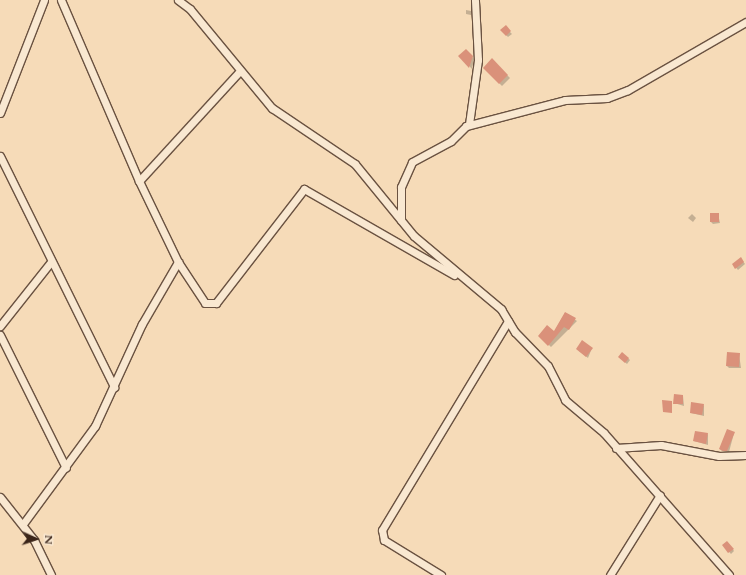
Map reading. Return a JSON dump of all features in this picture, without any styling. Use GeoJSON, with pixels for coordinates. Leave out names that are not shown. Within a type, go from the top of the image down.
{"type":"FeatureCollection","features":[{"type":"Feature","properties":{"kind":"street"},"geometry":{"type":"LineString","coordinates":[[0,113],[44,0]]}},
{"type":"Feature","properties":{"kind":"street"},"geometry":{"type":"LineString","coordinates":[[60,0],[139,181],[178,262],[205,303],[216,303],[304,189],[464,281],[491,300],[548,366],[565,400],[616,448],[660,495],[729,575]]}},
{"type":"Feature","properties":{"kind":"street"},"geometry":{"type":"LineString","coordinates":[[178,0],[190,9],[239,72],[272,108],[361,170],[401,220],[464,281]]}},
{"type":"Feature","properties":{"kind":"street"},"geometry":{"type":"LineString","coordinates":[[469,124],[478,60],[474,0]]}},
{"type":"Feature","properties":{"kind":"street"},"geometry":{"type":"LineString","coordinates":[[401,220],[401,187],[412,162],[451,142],[469,124],[565,100],[607,98],[628,90],[746,22]]}},
{"type":"Feature","properties":{"kind":"street"},"geometry":{"type":"LineString","coordinates":[[139,181],[239,72]]}},
{"type":"Feature","properties":{"kind":"street"},"geometry":{"type":"LineString","coordinates":[[0,156],[50,263],[114,387]]}},
{"type":"Feature","properties":{"kind":"street"},"geometry":{"type":"LineString","coordinates":[[24,524],[95,426],[142,324],[178,262]]}},
{"type":"Feature","properties":{"kind":"street"},"geometry":{"type":"LineString","coordinates":[[0,326],[50,263]]}},
{"type":"Feature","properties":{"kind":"street"},"geometry":{"type":"LineString","coordinates":[[441,575],[384,540],[382,530],[508,321]]}},
{"type":"Feature","properties":{"kind":"street"},"geometry":{"type":"LineString","coordinates":[[0,335],[66,468]]}},
{"type":"Feature","properties":{"kind":"street"},"geometry":{"type":"LineString","coordinates":[[616,448],[661,445],[718,456],[746,455]]}},
{"type":"Feature","properties":{"kind":"street"},"geometry":{"type":"LineString","coordinates":[[610,575],[660,495]]}},
{"type":"Feature","properties":{"kind":"street"},"geometry":{"type":"LineString","coordinates":[[0,497],[24,524],[51,575]]}},
{"type":"Feature","properties":{"kind":"building"},"geometry":{"type":"Polygon","coordinates":[[[506,25],[511,31],[506,36],[500,30],[506,25]]]}},
{"type":"Feature","properties":{"kind":"building"},"geometry":{"type":"Polygon","coordinates":[[[466,49],[473,56],[469,68],[458,56],[466,49]]]}},
{"type":"Feature","properties":{"kind":"building"},"geometry":{"type":"Polygon","coordinates":[[[492,58],[508,75],[499,84],[483,68],[492,58]]]}},
{"type":"Feature","properties":{"kind":"building"},"geometry":{"type":"Polygon","coordinates":[[[710,213],[719,213],[719,222],[710,222],[710,213]]]}},
{"type":"Feature","properties":{"kind":"building"},"geometry":{"type":"Polygon","coordinates":[[[741,257],[744,262],[735,269],[732,264],[741,257]]]}},
{"type":"Feature","properties":{"kind":"building"},"geometry":{"type":"Polygon","coordinates":[[[565,312],[576,318],[569,330],[564,327],[548,346],[538,336],[547,325],[554,331],[565,312]]]}},
{"type":"Feature","properties":{"kind":"building"},"geometry":{"type":"Polygon","coordinates":[[[582,340],[593,348],[586,357],[576,349],[582,340]]]}},
{"type":"Feature","properties":{"kind":"building"},"geometry":{"type":"Polygon","coordinates":[[[622,352],[629,358],[625,363],[618,357],[622,352]]]}},
{"type":"Feature","properties":{"kind":"building"},"geometry":{"type":"Polygon","coordinates":[[[727,352],[740,353],[739,367],[726,366],[727,352]]]}},
{"type":"Feature","properties":{"kind":"building"},"geometry":{"type":"Polygon","coordinates":[[[674,394],[683,395],[683,404],[673,404],[674,394]]]}},
{"type":"Feature","properties":{"kind":"building"},"geometry":{"type":"Polygon","coordinates":[[[662,400],[672,401],[672,413],[663,412],[662,400]]]}},
{"type":"Feature","properties":{"kind":"building"},"geometry":{"type":"Polygon","coordinates":[[[691,402],[704,404],[702,415],[690,413],[691,402]]]}},
{"type":"Feature","properties":{"kind":"building"},"geometry":{"type":"Polygon","coordinates":[[[727,429],[735,432],[727,451],[723,451],[719,449],[727,429]]]}},
{"type":"Feature","properties":{"kind":"building"},"geometry":{"type":"Polygon","coordinates":[[[695,431],[708,433],[706,444],[693,441],[695,431]]]}},
{"type":"Feature","properties":{"kind":"building"},"geometry":{"type":"Polygon","coordinates":[[[727,541],[734,549],[728,553],[722,545],[727,541]]]}}]}
